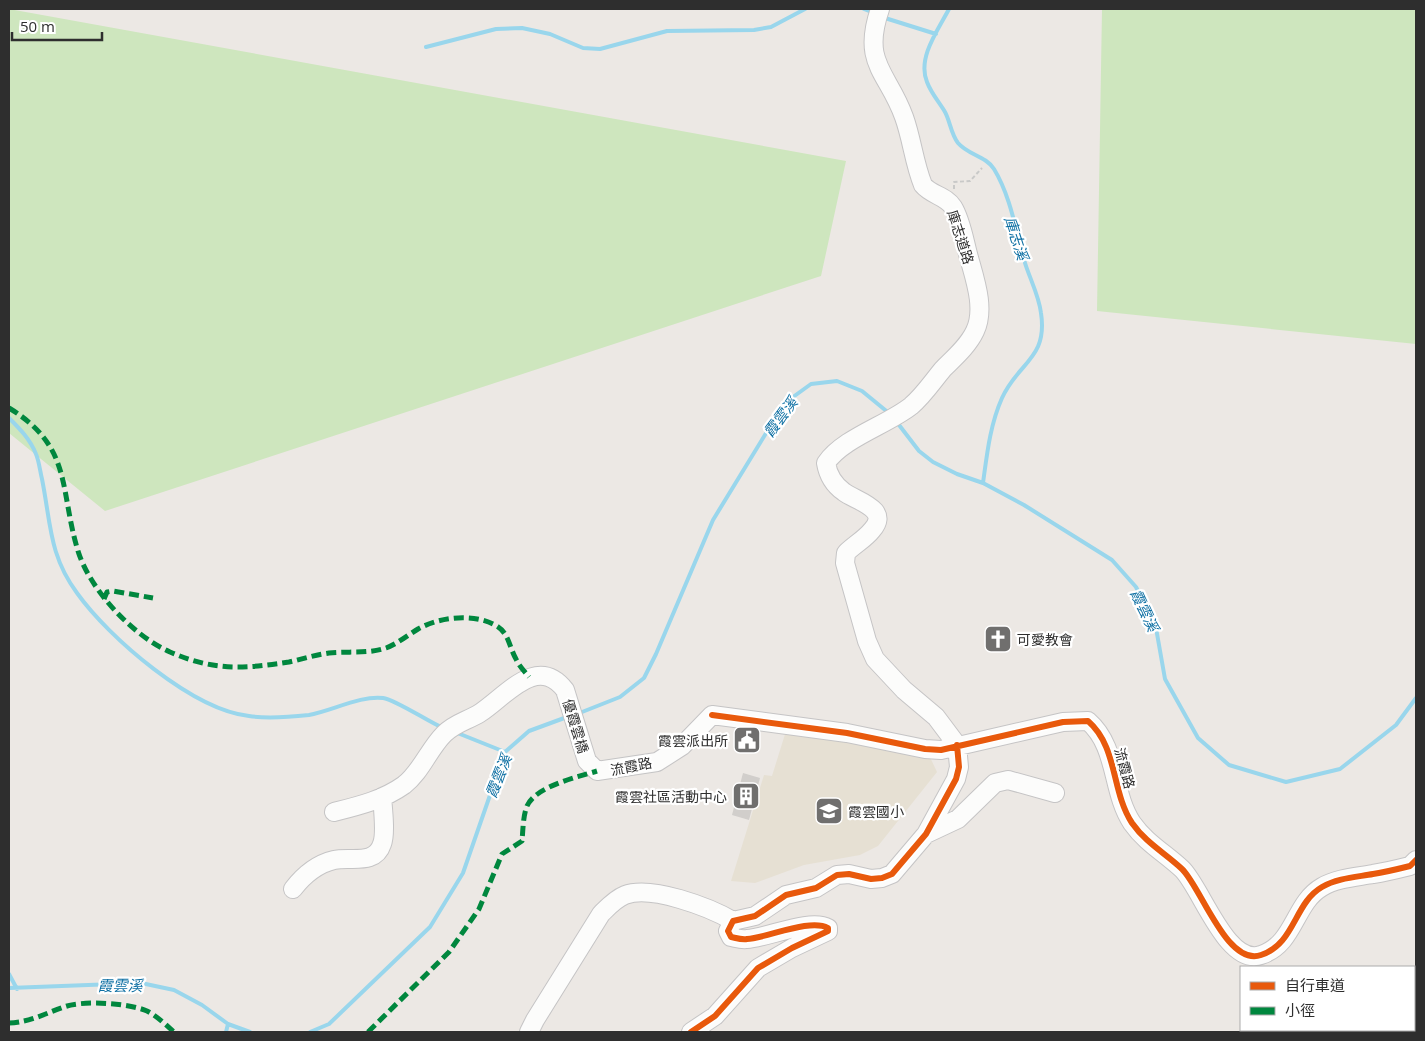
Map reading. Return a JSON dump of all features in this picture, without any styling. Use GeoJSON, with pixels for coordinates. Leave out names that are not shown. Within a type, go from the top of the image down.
{"type":"FeatureCollection","features":[{"type":"Feature","properties":{"kind":"street","name":"庫志道路"},"geometry":{"type":"LineString","coordinates":[[880,9],[873,36],[878,69],[904,118],[923,185],[929,192],[946,200],[952,206],[959,222],[978,295],[980,315],[975,331],[964,346],[911,406],[831,456],[826,463],[828,472],[835,484],[844,493],[870,506],[877,514],[877,522],[872,531],[846,553],[845,563],[867,641],[875,659],[887,674],[936,717],[957,745]]}},
{"type":"Feature","properties":{"kind":"street","name":"優霞雲橋"},"geometry":{"type":"LineString","coordinates":[[382,797],[406,784],[442,735],[457,723],[478,714],[529,677],[547,676],[559,682],[565,690],[587,761]]}},
{"type":"Feature","properties":{"kind":"street","name":"流霞路"},"geometry":{"type":"LineString","coordinates":[[587,761],[591,768],[602,772],[657,762],[682,746],[712,715],[847,733],[925,749],[941,750],[1063,722],[1088,721],[1099,731],[1109,750],[1118,792],[1132,822],[1149,844],[1182,869],[1231,945],[1244,956],[1260,956],[1281,944],[1308,899],[1322,887],[1337,880],[1410,866],[1416,860]]}},
{"type":"Feature","properties":{"kind":"street"},"geometry":{"type":"LineString","coordinates":[[529,1032],[601,914],[612,902],[626,895],[640,892],[657,894],[719,913],[733,921],[755,916],[786,895],[816,888],[837,875],[849,874],[871,879],[882,878],[892,874],[926,834],[956,779],[959,767],[957,745]]}},
{"type":"Feature","properties":{"kind":"street"},"geometry":{"type":"LineString","coordinates":[[926,834],[958,819],[995,783],[1008,780],[1055,793]]}},
{"type":"Feature","properties":{"kind":"street"},"geometry":{"type":"LineString","coordinates":[[293,889],[301,878],[332,860],[363,860],[378,852],[383,843],[382,797],[334,812]]}},
{"type":"Feature","properties":{"kind":"street"},"geometry":{"type":"LineString","coordinates":[[691,1032],[715,1016],[758,968],[792,948],[828,931],[828,928],[824,926],[803,927],[746,939],[731,937],[728,930],[733,921]]}},
{"type":"Feature","properties":{"kind":"path"},"geometry":{"type":"LineString","coordinates":[[952,206],[954,182],[970,181],[982,168]]}},
{"type":"Feature","properties":{"kind":"shaded area","name":"霞雲國小"},"geometry":{"type":"Polygon","coordinates":[[[786,731],[929,755],[937,772],[878,846],[860,855],[804,865],[755,883],[731,881],[764,775],[772,776],[786,731]]]}},
{"type":"Feature","properties":{"kind":"green space"},"geometry":{"type":"Polygon","coordinates":[[[9,9],[846,161],[821,276],[105,511],[9,433],[9,9]]]}},
{"type":"Feature","properties":{"kind":"green space"},"geometry":{"type":"Polygon","coordinates":[[[1102,9],[1416,9],[1416,344],[1097,311],[1102,9]]]}},
{"type":"Feature","properties":{"kind":"building","name":"霞雲社區活動中心"},"geometry":{"type":"Polygon","coordinates":[[[743,773],[760,778],[749,820],[732,815],[743,773]]]}},
{"type":"Feature","properties":{"kind":"waterway"},"geometry":{"type":"LineString","coordinates":[[426,47],[496,29],[522,28],[550,34],[583,48],[600,49],[667,31],[754,30],[771,27],[805,9]]}},
{"type":"Feature","properties":{"kind":"waterway"},"geometry":{"type":"LineString","coordinates":[[864,9],[869,11]]}},
{"type":"Feature","properties":{"kind":"waterway","name":"庫志溪"},"geometry":{"type":"LineString","coordinates":[[949,9],[930,44],[925,63],[927,82],[945,112],[958,143],[991,165],[1000,180],[1009,203],[1041,313],[1042,328],[1036,351],[1009,386],[998,408],[989,440],[983,483]]}},
{"type":"Feature","properties":{"kind":"waterway"},"geometry":{"type":"LineString","coordinates":[[885,18],[936,34]]}},
{"type":"Feature","properties":{"kind":"waterway","name":"霞雲溪"},"geometry":{"type":"LineString","coordinates":[[577,714],[620,697],[644,678],[713,520],[771,425],[793,397],[811,384],[837,381],[862,391],[890,414]]}},
{"type":"Feature","properties":{"kind":"waterway"},"geometry":{"type":"LineString","coordinates":[[9,418],[28,439],[37,457],[52,539],[68,579],[91,611],[131,650],[154,669],[203,701],[227,711],[249,716],[271,718],[309,715],[356,701],[383,698],[443,728]]}},
{"type":"Feature","properties":{"kind":"waterway","name":"霞雲溪"},"geometry":{"type":"LineString","coordinates":[[896,421],[919,451],[933,462],[957,474],[983,483],[1024,505],[1112,560],[1136,587],[1156,628],[1165,679],[1198,738],[1229,765],[1286,782],[1340,769],[1396,725],[1416,698]]}},
{"type":"Feature","properties":{"kind":"waterway","name":"霞雲溪"},"geometry":{"type":"LineString","coordinates":[[310,1032],[329,1024],[430,927],[463,873],[505,752],[529,731],[567,717]]}},
{"type":"Feature","properties":{"kind":"waterway"},"geometry":{"type":"LineString","coordinates":[[455,732],[505,752]]}},
{"type":"Feature","properties":{"kind":"waterway"},"geometry":{"type":"LineString","coordinates":[[9,974],[17,989]]}},
{"type":"Feature","properties":{"kind":"waterway","name":"霞雲溪"},"geometry":{"type":"LineString","coordinates":[[9,988],[141,983],[174,990],[202,1005],[228,1024],[250,1032]]}},
{"type":"Feature","properties":{"kind":"waterway"},"geometry":{"type":"LineString","coordinates":[[226,1032],[228,1024]]}},
{"type":"Feature","properties":{"kind":"marked path"},"geometry":{"type":"LineString","coordinates":[[9,408],[30,423],[44,438],[54,454],[65,489],[78,551],[92,581],[115,610],[156,645],[201,663],[229,667],[257,666],[289,662],[329,653],[379,650],[394,644],[426,625],[446,619],[467,618],[486,621],[500,628],[506,636],[519,664],[529,677]]}},
{"type":"Feature","properties":{"kind":"marked path"},"geometry":{"type":"LineString","coordinates":[[104,599],[107,592],[113,591],[153,598]]}},
{"type":"Feature","properties":{"kind":"marked path"},"geometry":{"type":"LineString","coordinates":[[368,1032],[449,952],[479,909],[502,854],[522,841],[525,814],[527,806],[532,799],[558,783],[597,771]]}},
{"type":"Feature","properties":{"kind":"marked path"},"geometry":{"type":"LineString","coordinates":[[9,1023],[30,1019],[72,1005],[106,1003],[147,1011],[174,1032]]}},
{"type":"Feature","properties":{"kind":"cycle path"},"geometry":{"type":"LineString","coordinates":[[712,715],[847,733],[925,749],[941,750],[1063,722],[1088,721],[1105,743],[1120,797],[1132,823],[1149,842],[1182,869],[1226,938],[1237,949],[1249,955],[1261,955],[1272,950],[1281,942],[1305,903],[1322,887],[1341,880],[1410,866],[1416,860]]}},
{"type":"Feature","properties":{"kind":"cycle path"},"geometry":{"type":"LineString","coordinates":[[691,1032],[715,1016],[758,968],[792,948],[828,931],[828,928],[811,925],[755,938],[741,939],[731,937],[728,931],[733,921],[755,916],[786,895],[816,888],[837,875],[849,874],[871,879],[882,878],[892,874],[926,834],[956,779],[959,767],[957,745]]}},
{"type":"Feature","properties":{"kind":"place","name":"可愛教會"},"geometry":{"type":"Point","coordinates":[998,639]}},
{"type":"Feature","properties":{"kind":"place","name":"霞雲派出所"},"geometry":{"type":"Point","coordinates":[747,740]}},
{"type":"Feature","properties":{"kind":"place","name":"霞雲社區活動中心"},"geometry":{"type":"Point","coordinates":[746,796]}},
{"type":"Feature","properties":{"kind":"place","name":"霞雲國小"},"geometry":{"type":"Point","coordinates":[829,811]}}]}
